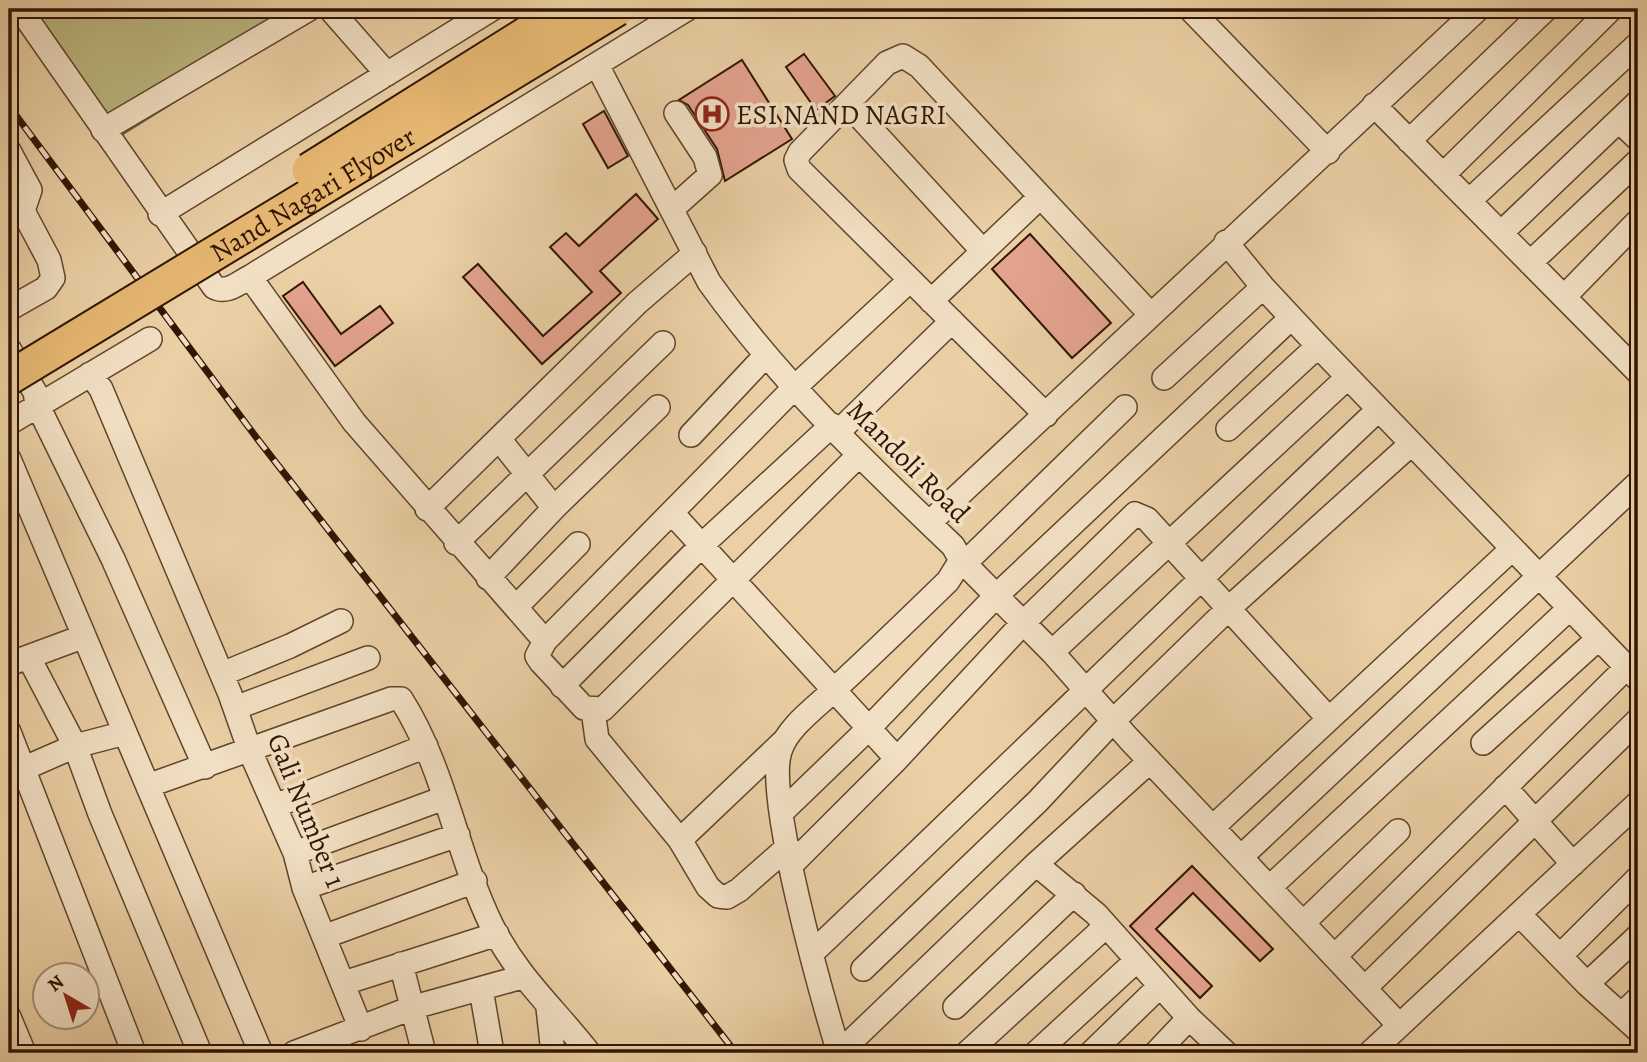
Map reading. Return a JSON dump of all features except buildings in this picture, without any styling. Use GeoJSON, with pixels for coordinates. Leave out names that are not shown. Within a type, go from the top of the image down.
{"type":"FeatureCollection","features":[{"type":"Feature","properties":{"kind":"highway","name":"Nand Nagari Flyover"},"geometry":{"type":"LineString","coordinates":[[9,352],[173,255],[566,9]]}},
{"type":"Feature","properties":{"kind":"highway","name":"Nand Nagari Flyover"},"geometry":{"type":"LineString","coordinates":[[9,378],[617,9]]}},
{"type":"Feature","properties":{"kind":"street"},"geometry":{"type":"LineString","coordinates":[[20,9],[160,214],[214,287],[227,290],[687,9]]}},
{"type":"Feature","properties":{"kind":"street"},"geometry":{"type":"LineString","coordinates":[[103,130],[309,9]]}},
{"type":"Feature","properties":{"kind":"street"},"geometry":{"type":"LineString","coordinates":[[330,9],[387,75]]}},
{"type":"Feature","properties":{"kind":"street"},"geometry":{"type":"LineString","coordinates":[[160,214],[492,9]]}},
{"type":"Feature","properties":{"kind":"street"},"geometry":{"type":"LineString","coordinates":[[1190,9],[1328,152]]}},
{"type":"Feature","properties":{"kind":"street"},"geometry":{"type":"LineString","coordinates":[[929,523],[1226,242],[1328,152],[1374,105],[1478,9]]}},
{"type":"Feature","properties":{"kind":"street"},"geometry":{"type":"LineString","coordinates":[[1409,141],[1546,9]]}},
{"type":"Feature","properties":{"kind":"street"},"geometry":{"type":"LineString","coordinates":[[1443,175],[1611,9]]}},
{"type":"Feature","properties":{"kind":"street"},"geometry":{"type":"LineString","coordinates":[[1469,201],[1638,44]]}},
{"type":"Feature","properties":{"kind":"street"},"geometry":{"type":"LineString","coordinates":[[1046,415],[803,176],[796,160],[810,142],[849,105],[887,63],[903,56],[919,66],[1151,315]]}},
{"type":"Feature","properties":{"kind":"street","name":"Mandoli Road"},"geometry":{"type":"LineString","coordinates":[[597,65],[709,282],[794,388],[953,546],[963,561],[948,581],[680,840]]}},
{"type":"Feature","properties":{"kind":"street"},"geometry":{"type":"LineString","coordinates":[[1501,233],[1638,102]]}},
{"type":"Feature","properties":{"kind":"street"},"geometry":{"type":"LineString","coordinates":[[849,105],[982,250]]}},
{"type":"Feature","properties":{"kind":"street"},"geometry":{"type":"LineString","coordinates":[[1374,105],[1638,372]]}},
{"type":"Feature","properties":{"kind":"street"},"geometry":{"type":"LineString","coordinates":[[673,208],[710,175],[705,157],[676,113]]}},
{"type":"Feature","properties":{"kind":"street"},"geometry":{"type":"LineString","coordinates":[[1619,121],[1638,139]]}},
{"type":"Feature","properties":{"kind":"street"},"geometry":{"type":"LineString","coordinates":[[9,151],[30,190],[23,211],[24,218],[49,260],[53,278],[46,288],[9,309]]}},
{"type":"Feature","properties":{"kind":"street"},"geometry":{"type":"LineString","coordinates":[[1530,263],[1638,161]]}},
{"type":"Feature","properties":{"kind":"street"},"geometry":{"type":"LineString","coordinates":[[931,301],[1040,197]]}},
{"type":"Feature","properties":{"kind":"street"},"geometry":{"type":"LineString","coordinates":[[1564,297],[1638,221]]}},
{"type":"Feature","properties":{"kind":"street"},"geometry":{"type":"LineString","coordinates":[[1226,242],[1263,287],[1378,410],[1632,673],[1505,787],[1335,956]]}},
{"type":"Feature","properties":{"kind":"street"},"geometry":{"type":"LineString","coordinates":[[427,509],[637,303],[695,253]]}},
{"type":"Feature","properties":{"kind":"street"},"geometry":{"type":"LineString","coordinates":[[250,277],[354,422],[456,543],[545,641]]}},
{"type":"Feature","properties":{"kind":"street"},"geometry":{"type":"LineString","coordinates":[[859,455],[733,577],[603,709],[584,708],[537,656],[545,641],[794,388],[909,280]]}},
{"type":"Feature","properties":{"kind":"street"},"geometry":{"type":"LineString","coordinates":[[1164,378],[1263,287]]}},
{"type":"Feature","properties":{"kind":"street"},"geometry":{"type":"LineString","coordinates":[[782,812],[869,729],[996,596],[1291,317]]}},
{"type":"Feature","properties":{"kind":"street"},"geometry":{"type":"LineString","coordinates":[[562,686],[703,544],[835,429],[952,321]]}},
{"type":"Feature","properties":{"kind":"street"},"geometry":{"type":"LineString","coordinates":[[9,423],[149,339]]}},
{"type":"Feature","properties":{"kind":"street"},"geometry":{"type":"LineString","coordinates":[[456,543],[663,343]]}},
{"type":"Feature","properties":{"kind":"street"},"geometry":{"type":"LineString","coordinates":[[1228,429],[1318,346]]}},
{"type":"Feature","properties":{"kind":"street"},"geometry":{"type":"LineString","coordinates":[[9,352],[35,392],[37,404],[113,559],[205,767]]}},
{"type":"Feature","properties":{"kind":"street"},"geometry":{"type":"LineString","coordinates":[[691,435],[766,355]]}},
{"type":"Feature","properties":{"kind":"street","name":"Gali Number 1"},"geometry":{"type":"LineString","coordinates":[[90,374],[101,389],[222,674],[250,751],[295,853],[304,888],[326,936],[361,1029]]}},
{"type":"Feature","properties":{"kind":"street"},"geometry":{"type":"LineString","coordinates":[[1052,652],[1348,377]]}},
{"type":"Feature","properties":{"kind":"street"},"geometry":{"type":"LineString","coordinates":[[488,578],[554,508],[658,407]]}},
{"type":"Feature","properties":{"kind":"street"},"geometry":{"type":"LineString","coordinates":[[1125,407],[963,561],[1052,652],[1150,761],[1399,1025]]}},
{"type":"Feature","properties":{"kind":"street"},"geometry":{"type":"LineString","coordinates":[[812,954],[1088,691],[1199,578],[1378,410]]}},
{"type":"Feature","properties":{"kind":"street"},"geometry":{"type":"LineString","coordinates":[[499,439],[554,508]]}},
{"type":"Feature","properties":{"kind":"street"},"geometry":{"type":"LineString","coordinates":[[863,969],[1038,802],[1114,721],[1228,609],[1411,444]]}},
{"type":"Feature","properties":{"kind":"street"},"geometry":{"type":"LineString","coordinates":[[9,459],[82,637],[150,785],[261,1053]]}},
{"type":"Feature","properties":{"kind":"street"},"geometry":{"type":"LineString","coordinates":[[1241,857],[1638,483]]}},
{"type":"Feature","properties":{"kind":"street"},"geometry":{"type":"LineString","coordinates":[[672,513],[897,759]]}},
{"type":"Feature","properties":{"kind":"street"},"geometry":{"type":"LineString","coordinates":[[593,710],[597,739],[680,840],[708,887],[719,896],[727,897],[790,856],[897,759],[1023,623],[1135,514],[1147,519],[1167,545],[1329,719]]}},
{"type":"Feature","properties":{"kind":"street"},"geometry":{"type":"LineString","coordinates":[[516,607],[579,544]]}},
{"type":"Feature","properties":{"kind":"street"},"geometry":{"type":"LineString","coordinates":[[1213,827],[1512,549]]}},
{"type":"Feature","properties":{"kind":"street"},"geometry":{"type":"LineString","coordinates":[[1270,887],[1570,608]]}},
{"type":"Feature","properties":{"kind":"street"},"geometry":{"type":"LineString","coordinates":[[222,674],[341,621]]}},
{"type":"Feature","properties":{"kind":"street"},"geometry":{"type":"LineString","coordinates":[[82,637],[19,661],[75,746],[100,814],[200,1053]]}},
{"type":"Feature","properties":{"kind":"street"},"geometry":{"type":"LineString","coordinates":[[1483,743],[1599,638]]}},
{"type":"Feature","properties":{"kind":"street"},"geometry":{"type":"LineString","coordinates":[[235,708],[368,658]]}},
{"type":"Feature","properties":{"kind":"street"},"geometry":{"type":"LineString","coordinates":[[150,785],[391,699],[401,699],[426,746],[497,934],[522,977],[589,1053]]}},
{"type":"Feature","properties":{"kind":"street"},"geometry":{"type":"LineString","coordinates":[[1365,988],[1638,720]]}},
{"type":"Feature","properties":{"kind":"street"},"geometry":{"type":"LineString","coordinates":[[9,732],[134,1053]]}},
{"type":"Feature","properties":{"kind":"street"},"geometry":{"type":"LineString","coordinates":[[25,768],[75,746],[125,733]]}},
{"type":"Feature","properties":{"kind":"street"},"geometry":{"type":"LineString","coordinates":[[786,739],[779,752],[782,812],[812,954],[839,1053],[1037,864],[1150,761]]}},
{"type":"Feature","properties":{"kind":"street"},"geometry":{"type":"LineString","coordinates":[[275,806],[426,746]]}},
{"type":"Feature","properties":{"kind":"street"},"geometry":{"type":"LineString","coordinates":[[1505,787],[1573,864]]}},
{"type":"Feature","properties":{"kind":"street"},"geometry":{"type":"LineString","coordinates":[[295,853],[444,798]]}},
{"type":"Feature","properties":{"kind":"street"},"geometry":{"type":"LineString","coordinates":[[1370,1053],[1638,803]]}},
{"type":"Feature","properties":{"kind":"street"},"geometry":{"type":"LineString","coordinates":[[1303,923],[1398,831]]}},
{"type":"Feature","properties":{"kind":"street"},"geometry":{"type":"LineString","coordinates":[[304,888],[458,835]]}},
{"type":"Feature","properties":{"kind":"street"},"geometry":{"type":"LineString","coordinates":[[1037,864],[1074,894],[1106,926],[1221,1052]]}},
{"type":"Feature","properties":{"kind":"street"},"geometry":{"type":"LineString","coordinates":[[1560,956],[1638,878]]}},
{"type":"Feature","properties":{"kind":"street"},"geometry":{"type":"LineString","coordinates":[[326,936],[475,881]]}},
{"type":"Feature","properties":{"kind":"street"},"geometry":{"type":"LineString","coordinates":[[954,1007],[1074,894]]}},
{"type":"Feature","properties":{"kind":"street"},"geometry":{"type":"LineString","coordinates":[[1519,914],[1587,984],[1633,1015]]}},
{"type":"Feature","properties":{"kind":"street"},"geometry":{"type":"LineString","coordinates":[[967,1053],[1106,926]]}},
{"type":"Feature","properties":{"kind":"street"},"geometry":{"type":"LineString","coordinates":[[344,983],[497,934]]}},
{"type":"Feature","properties":{"kind":"street"},"geometry":{"type":"LineString","coordinates":[[1587,984],[1638,936]]}},
{"type":"Feature","properties":{"kind":"street"},"geometry":{"type":"LineString","coordinates":[[1036,1053],[1137,960]]}},
{"type":"Feature","properties":{"kind":"street"},"geometry":{"type":"LineString","coordinates":[[401,964],[424,1053]]}},
{"type":"Feature","properties":{"kind":"street"},"geometry":{"type":"LineString","coordinates":[[295,1053],[414,1007],[522,977]]}},
{"type":"Feature","properties":{"kind":"street"},"geometry":{"type":"LineString","coordinates":[[1091,1053],[1160,986]]}},
{"type":"Feature","properties":{"kind":"street"},"geometry":{"type":"LineString","coordinates":[[481,989],[492,1053]]}},
{"type":"Feature","properties":{"kind":"street"},"geometry":{"type":"LineString","coordinates":[[548,1007],[553,1053]]}},
{"type":"Feature","properties":{"kind":"street"},"geometry":{"type":"LineString","coordinates":[[9,1017],[24,1053]]}},
{"type":"Feature","properties":{"kind":"street"},"geometry":{"type":"LineString","coordinates":[[1156,1053],[1189,1018]]}},
{"type":"Feature","properties":{"kind":"shaded area"},"geometry":{"type":"Polygon","coordinates":[[[44,9],[279,9],[291,29],[109,143],[22,21],[44,9]]]}},
{"type":"Feature","properties":{"kind":"railway"},"geometry":{"type":"LineString","coordinates":[[9,106],[256,437],[736,1053]]}},
{"type":"Feature","properties":{"kind":"place","name":"ESI NAND NAGRI"},"geometry":{"type":"Point","coordinates":[712,114]}}]}
